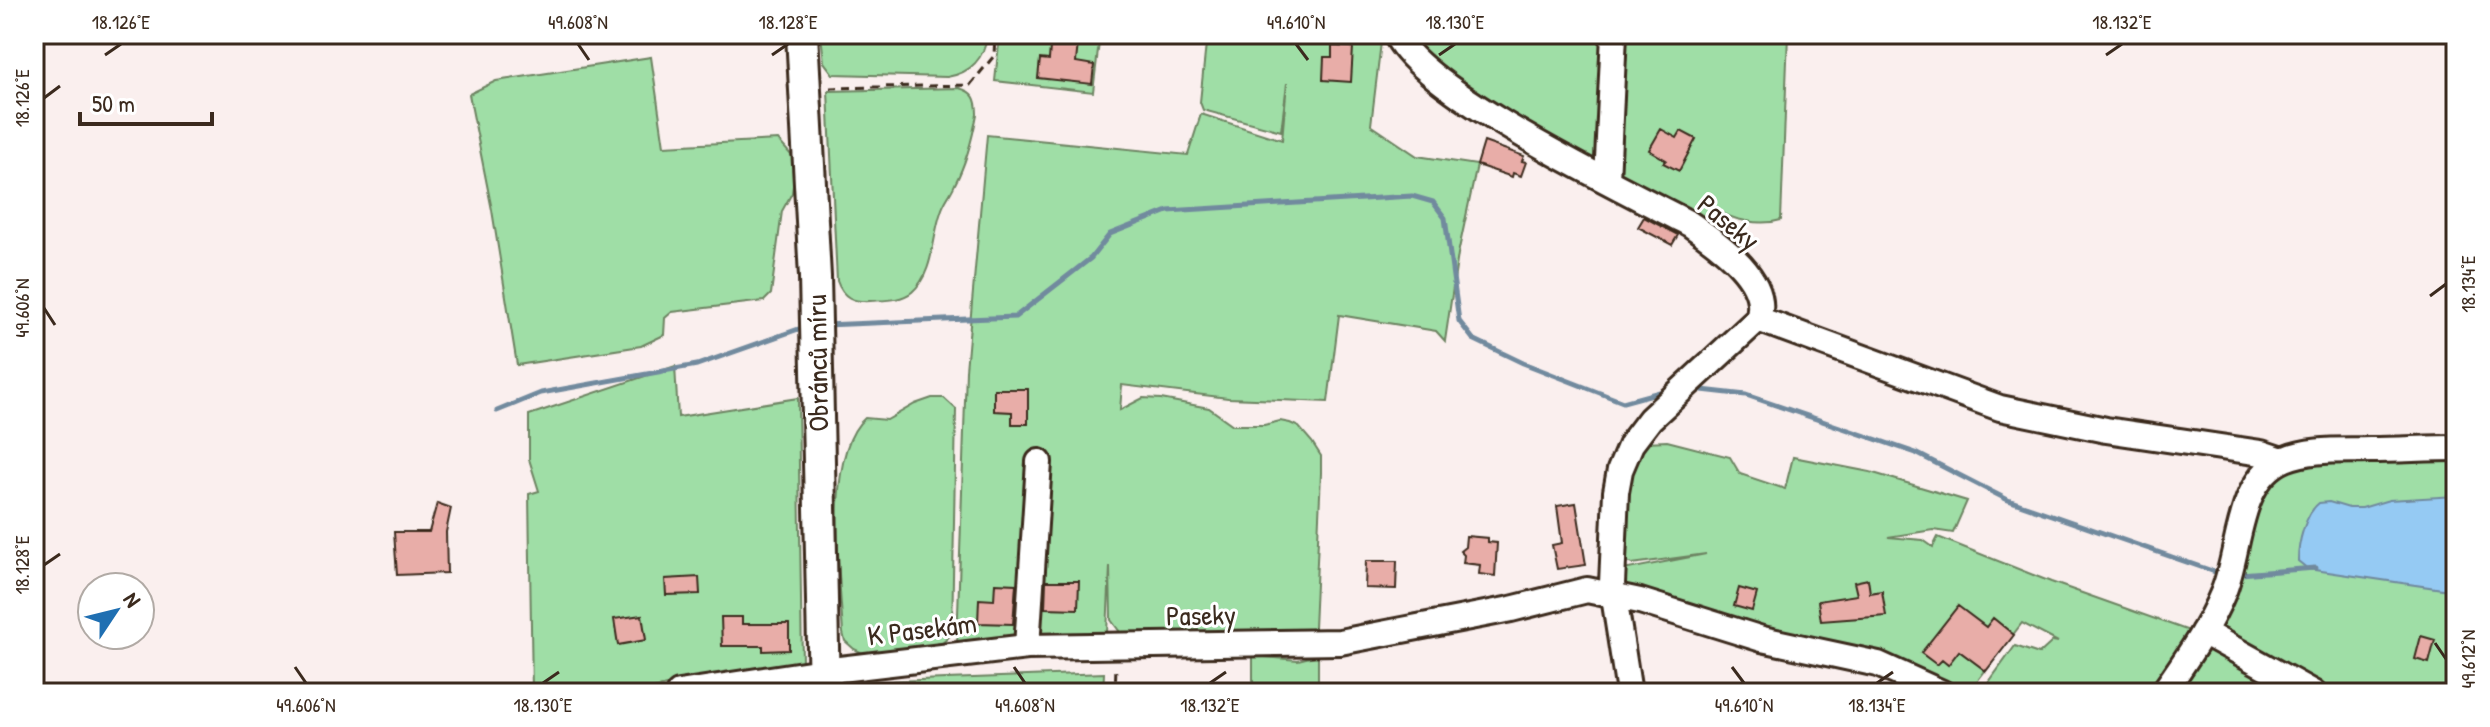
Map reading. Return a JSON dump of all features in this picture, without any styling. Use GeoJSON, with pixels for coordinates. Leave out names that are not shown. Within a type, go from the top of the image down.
{"type":"FeatureCollection","features":[{"type":"Feature","properties":{"kind":"main road","name":"Obránců míru"},"geometry":{"type":"LineString","coordinates":[[802,34],[815,277],[824,682]]}},
{"type":"Feature","properties":{"kind":"street","name":"Paseky"},"geometry":{"type":"LineString","coordinates":[[1396,34],[1408,54],[1494,117],[1690,224],[1729,254],[1756,289],[1761,306],[1758,319]]}},
{"type":"Feature","properties":{"kind":"street"},"geometry":{"type":"LineString","coordinates":[[1607,180],[1614,34]]}},
{"type":"Feature","properties":{"kind":"street"},"geometry":{"type":"LineString","coordinates":[[1629,693],[1612,584],[1616,492],[1620,470],[1640,431],[1758,319],[2000,408],[2106,430],[2261,453],[2282,460]]}},
{"type":"Feature","properties":{"kind":"street"},"geometry":{"type":"LineString","coordinates":[[2163,693],[2203,632],[2226,585],[2249,499],[2263,477],[2282,460],[2301,453],[2335,450],[2456,448]]}},
{"type":"Feature","properties":{"kind":"street"},"geometry":{"type":"LineString","coordinates":[[1027,647],[1039,462]]}},
{"type":"Feature","properties":{"kind":"street","name":"Paseky"},"geometry":{"type":"LineString","coordinates":[[1117,646],[1340,642],[1511,609],[1587,590],[1640,601],[1762,639],[1878,664],[1942,693]]}},
{"type":"Feature","properties":{"kind":"street"},"geometry":{"type":"LineString","coordinates":[[2203,632],[2313,693]]}},
{"type":"Feature","properties":{"kind":"street","name":"K Pasekám"},"geometry":{"type":"LineString","coordinates":[[679,693],[824,682],[1027,647],[1117,646]]}},
{"type":"Feature","properties":{"kind":"path"},"geometry":{"type":"LineString","coordinates":[[805,89],[970,85],[994,56],[995,34]]}},
{"type":"Feature","properties":{"kind":"path"},"geometry":{"type":"LineString","coordinates":[[1115,693],[1117,646]]}},
{"type":"Feature","properties":{"kind":"green space"},"geometry":{"type":"Polygon","coordinates":[[[821,34],[988,34],[975,63],[963,72],[947,77],[833,74],[824,62],[821,34]]]}},
{"type":"Feature","properties":{"kind":"green space"},"geometry":{"type":"Polygon","coordinates":[[[1000,34],[1100,34],[1093,92],[995,81],[1000,34]]]}},
{"type":"Feature","properties":{"kind":"green space"},"geometry":{"type":"Polygon","coordinates":[[[1207,34],[1290,34],[1290,42],[1291,34],[1382,34],[1371,125],[1417,156],[1477,165],[1458,254],[1445,341],[1436,331],[1339,315],[1328,402],[1228,398],[1122,385],[1120,410],[1143,398],[1161,399],[1209,408],[1233,425],[1290,423],[1299,427],[1312,442],[1321,456],[1321,473],[1314,628],[1306,633],[1120,632],[1111,620],[1110,566],[1107,633],[957,645],[966,370],[987,135],[1188,155],[1201,114],[1282,140],[1287,83],[1281,131],[1203,110],[1200,102],[1207,34]]]}},
{"type":"Feature","properties":{"kind":"green space"},"geometry":{"type":"Polygon","coordinates":[[[1405,34],[1788,34],[1781,220],[1746,221],[1728,216],[1713,207],[1712,220],[1691,215],[1601,170],[1443,76],[1405,34]]]}},
{"type":"Feature","properties":{"kind":"green space"},"geometry":{"type":"Polygon","coordinates":[[[651,57],[664,146],[778,140],[792,156],[795,172],[792,193],[782,211],[771,294],[764,301],[672,312],[665,318],[664,335],[641,346],[517,365],[492,210],[469,94],[496,81],[651,57]]]}},
{"type":"Feature","properties":{"kind":"green space"},"geometry":{"type":"Polygon","coordinates":[[[959,88],[974,97],[977,114],[963,167],[941,212],[925,275],[912,292],[903,297],[864,301],[849,298],[837,281],[828,91],[959,88]]]}},
{"type":"Feature","properties":{"kind":"green space"},"geometry":{"type":"Polygon","coordinates":[[[675,366],[678,417],[798,398],[802,665],[688,681],[636,693],[532,693],[529,494],[539,491],[529,459],[529,415],[675,366]]]}},
{"type":"Feature","properties":{"kind":"green space"},"geometry":{"type":"Polygon","coordinates":[[[932,398],[944,398],[956,409],[952,634],[937,648],[867,655],[845,641],[843,633],[838,519],[844,459],[852,435],[865,418],[887,420],[932,398]]]}},
{"type":"Feature","properties":{"kind":"green space"},"geometry":{"type":"Polygon","coordinates":[[[1667,441],[1730,457],[1740,474],[1785,489],[1793,457],[1870,472],[1967,501],[1953,533],[1933,530],[1888,537],[1923,540],[1933,547],[1938,537],[2051,582],[2195,633],[2157,693],[1981,693],[2015,646],[2039,654],[2053,641],[2058,642],[2022,623],[1966,693],[1890,656],[1836,642],[1761,631],[1619,584],[1623,570],[1706,554],[1632,564],[1621,560],[1627,471],[1645,442],[1667,441]]]}},
{"type":"Feature","properties":{"kind":"green space"},"geometry":{"type":"Polygon","coordinates":[[[2456,454],[2456,693],[2174,693],[2258,500],[2286,468],[2309,461],[2456,454]]]}},
{"type":"Feature","properties":{"kind":"green space"},"geometry":{"type":"Polygon","coordinates":[[[1318,655],[1318,693],[1253,693],[1253,656],[1298,660],[1318,655]]]}},
{"type":"Feature","properties":{"kind":"green space"},"geometry":{"type":"Polygon","coordinates":[[[1104,673],[1103,693],[893,693],[893,681],[1104,673]]]}},
{"type":"Feature","properties":{"kind":"water"},"geometry":{"type":"Polygon","coordinates":[[[2456,496],[2456,591],[2308,569],[2298,561],[2303,529],[2319,503],[2362,508],[2389,500],[2456,496]]]}},
{"type":"Feature","properties":{"kind":"building"},"geometry":{"type":"Polygon","coordinates":[[[1051,34],[1079,34],[1076,62],[1094,65],[1092,84],[1038,78],[1040,59],[1049,60],[1051,34]]]}},
{"type":"Feature","properties":{"kind":"building"},"geometry":{"type":"Polygon","coordinates":[[[1332,46],[1353,47],[1351,82],[1323,80],[1324,57],[1332,57],[1332,46]]]}},
{"type":"Feature","properties":{"kind":"building"},"geometry":{"type":"Polygon","coordinates":[[[1661,129],[1677,138],[1681,131],[1696,139],[1679,171],[1663,163],[1666,160],[1649,150],[1661,129]]]}},
{"type":"Feature","properties":{"kind":"building"},"geometry":{"type":"Polygon","coordinates":[[[1484,142],[1524,156],[1522,161],[1526,162],[1521,176],[1513,173],[1512,177],[1477,165],[1484,142]]]}},
{"type":"Feature","properties":{"kind":"building"},"geometry":{"type":"Polygon","coordinates":[[[1644,217],[1678,235],[1672,245],[1638,227],[1644,217]]]}},
{"type":"Feature","properties":{"kind":"building"},"geometry":{"type":"Polygon","coordinates":[[[994,389],[1028,389],[1028,424],[1012,424],[1012,412],[994,411],[994,389]]]}},
{"type":"Feature","properties":{"kind":"building"},"geometry":{"type":"Polygon","coordinates":[[[437,503],[451,508],[446,532],[447,573],[397,575],[394,532],[429,532],[437,503]]]}},
{"type":"Feature","properties":{"kind":"building"},"geometry":{"type":"Polygon","coordinates":[[[1576,503],[1586,565],[1557,569],[1552,545],[1562,543],[1557,506],[1576,503]]]}},
{"type":"Feature","properties":{"kind":"building"},"geometry":{"type":"Polygon","coordinates":[[[1466,536],[1488,538],[1488,542],[1497,543],[1495,576],[1479,574],[1480,565],[1463,563],[1464,555],[1460,551],[1465,547],[1466,536]]]}},
{"type":"Feature","properties":{"kind":"building"},"geometry":{"type":"Polygon","coordinates":[[[1366,561],[1397,561],[1396,589],[1365,588],[1366,561]]]}},
{"type":"Feature","properties":{"kind":"building"},"geometry":{"type":"Polygon","coordinates":[[[699,577],[700,594],[666,595],[665,579],[699,577]]]}},
{"type":"Feature","properties":{"kind":"building"},"geometry":{"type":"Polygon","coordinates":[[[1868,579],[1870,593],[1882,591],[1886,616],[1821,621],[1818,601],[1857,595],[1854,582],[1868,579]]]}},
{"type":"Feature","properties":{"kind":"building"},"geometry":{"type":"Polygon","coordinates":[[[1046,581],[1079,581],[1078,609],[1045,608],[1046,581]]]}},
{"type":"Feature","properties":{"kind":"building"},"geometry":{"type":"Polygon","coordinates":[[[995,583],[1016,584],[1013,624],[978,623],[979,599],[994,600],[995,583]]]}},
{"type":"Feature","properties":{"kind":"building"},"geometry":{"type":"Polygon","coordinates":[[[1739,588],[1757,593],[1752,611],[1734,606],[1739,588]]]}},
{"type":"Feature","properties":{"kind":"building"},"geometry":{"type":"Polygon","coordinates":[[[1958,606],[1986,627],[1993,618],[2014,635],[1986,671],[1959,651],[1948,665],[1942,660],[1937,665],[1921,653],[1958,606]]]}},
{"type":"Feature","properties":{"kind":"building"},"geometry":{"type":"Polygon","coordinates":[[[642,615],[646,640],[618,645],[614,619],[642,615]]]}},
{"type":"Feature","properties":{"kind":"building"},"geometry":{"type":"Polygon","coordinates":[[[721,617],[742,617],[742,624],[789,624],[789,650],[763,651],[763,646],[722,646],[721,617]]]}},
{"type":"Feature","properties":{"kind":"building"},"geometry":{"type":"Polygon","coordinates":[[[2421,636],[2435,640],[2429,663],[2415,659],[2421,636]]]}},
{"type":"Feature","properties":{"kind":"waterway"},"geometry":{"type":"LineString","coordinates":[[825,325],[1015,317],[1091,258],[1110,234],[1168,211],[1412,196],[1433,202],[1445,218],[1459,321],[1473,339],[1523,363],[1623,402],[1667,390]]}},
{"type":"Feature","properties":{"kind":"waterway"},"geometry":{"type":"LineString","coordinates":[[497,411],[541,393],[697,365],[807,326]]}},
{"type":"Feature","properties":{"kind":"waterway"},"geometry":{"type":"LineString","coordinates":[[1693,389],[1746,395],[1916,453],[2008,500],[2218,573]]}},
{"type":"Feature","properties":{"kind":"waterway"},"geometry":{"type":"LineString","coordinates":[[2240,574],[2315,568]]}}]}
